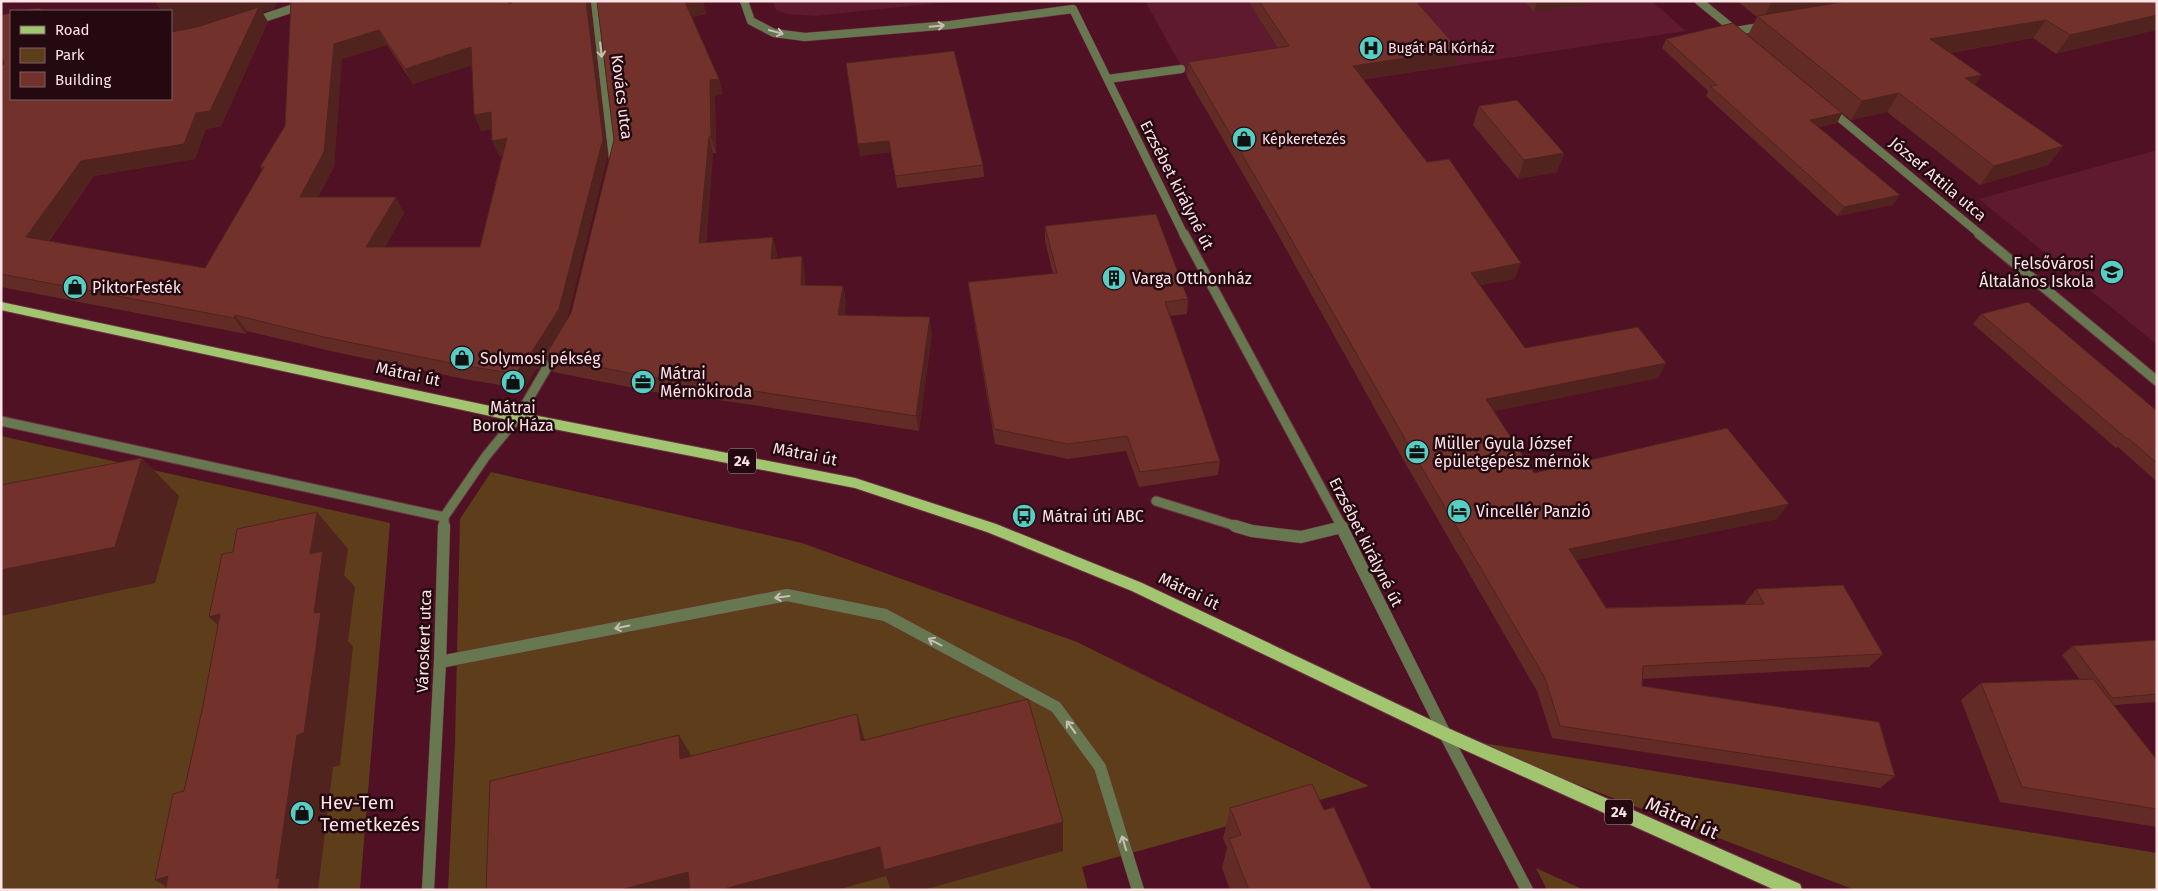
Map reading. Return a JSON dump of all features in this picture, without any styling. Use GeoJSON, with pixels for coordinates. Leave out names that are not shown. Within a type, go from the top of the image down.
{"type":"FeatureCollection","features":[{"type":"Feature","properties":{"kind":"main road","name":"Mátrai út"},"geometry":{"type":"LineString","coordinates":[[1,306],[518,417],[855,483],[991,528],[1137,587],[1445,734],[1794,890]]}},
{"type":"Feature","properties":{"kind":"street"},"geometry":{"type":"LineString","coordinates":[[242,25],[315,1]]}},
{"type":"Feature","properties":{"kind":"street","name":"Kovács utca"},"geometry":{"type":"LineString","coordinates":[[595,1],[614,155],[612,164]]}},
{"type":"Feature","properties":{"kind":"street"},"geometry":{"type":"LineString","coordinates":[[744,1],[751,21],[774,34],[805,37],[1000,19],[1073,9]]}},
{"type":"Feature","properties":{"kind":"street","name":"Erzsébet királyné út"},"geometry":{"type":"LineString","coordinates":[[1070,1],[1171,210],[1342,527],[1445,734]]}},
{"type":"Feature","properties":{"kind":"street"},"geometry":{"type":"LineString","coordinates":[[1700,1],[1744,37]]}},
{"type":"Feature","properties":{"kind":"street"},"geometry":{"type":"LineString","coordinates":[[1736,31],[1772,25]]}},
{"type":"Feature","properties":{"kind":"street"},"geometry":{"type":"LineString","coordinates":[[1108,80],[1182,69]]}},
{"type":"Feature","properties":{"kind":"street","name":"József Attila utca"},"geometry":{"type":"LineString","coordinates":[[1820,101],[2157,381]]}},
{"type":"Feature","properties":{"kind":"street"},"geometry":{"type":"LineString","coordinates":[[1,421],[444,517],[486,456],[518,417],[562,343]]}},
{"type":"Feature","properties":{"kind":"street"},"geometry":{"type":"LineString","coordinates":[[1156,501],[1252,531],[1301,537],[1342,527]]}},
{"type":"Feature","properties":{"kind":"street","name":"Városkert utca"},"geometry":{"type":"LineString","coordinates":[[428,890],[440,662],[444,517]]}},
{"type":"Feature","properties":{"kind":"street"},"geometry":{"type":"LineString","coordinates":[[440,662],[787,595],[885,615],[1056,707],[1100,767],[1138,890]]}},
{"type":"Feature","properties":{"kind":"street"},"geometry":{"type":"LineString","coordinates":[[1445,734],[1527,890]]}},
{"type":"Feature","properties":{"kind":"shaded area"},"geometry":{"type":"Polygon","coordinates":[[[772,1],[957,1],[815,16],[787,14],[776,10],[772,1]]]}},
{"type":"Feature","properties":{"kind":"shaded area","name":"Bugát Pál Kórház"},"geometry":{"type":"Polygon","coordinates":[[[1145,1],[1652,1],[1686,31],[1202,104],[1145,1]]]}},
{"type":"Feature","properties":{"kind":"shaded area","name":"Felsővárosi Általános Iskola"},"geometry":{"type":"Polygon","coordinates":[[[2157,150],[2157,345],[1979,199],[2157,150]]]}},
{"type":"Feature","properties":{"kind":"green space"},"geometry":{"type":"Polygon","coordinates":[[[1,436],[390,523],[360,890],[1,890],[1,436]]]}},
{"type":"Feature","properties":{"kind":"green space"},"geometry":{"type":"Polygon","coordinates":[[[491,472],[802,543],[1077,642],[1369,786],[1082,867],[1088,890],[448,890],[455,743],[460,519],[491,472]]]}},
{"type":"Feature","properties":{"kind":"green space"},"geometry":{"type":"Polygon","coordinates":[[[1458,739],[2157,853],[2157,890],[1855,890],[1458,739]]]}},
{"type":"Feature","properties":{"kind":"green space"},"geometry":{"type":"Polygon","coordinates":[[[1536,868],[1584,890],[1547,890],[1536,868]]]}},
{"type":"Feature","properties":{"kind":"building"},"geometry":{"type":"Polygon","coordinates":[[[291,1],[506,1],[510,4],[514,1],[586,1],[603,139],[559,309],[516,374],[455,364],[324,337],[235,315],[234,318],[1,274],[1,67],[4,64],[1,58],[1,15],[10,13],[10,100],[172,100],[172,32],[197,27],[259,7],[210,111],[196,113],[184,144],[81,161],[26,237],[205,268],[264,167],[260,167],[285,126],[291,1]],[[379,30],[334,44],[324,152],[300,197],[396,197],[366,247],[480,247],[507,138],[492,141],[491,112],[474,115],[471,47],[405,69],[379,30]]]}},
{"type":"Feature","properties":{"kind":"building"},"geometry":{"type":"Polygon","coordinates":[[[597,1],[690,1],[685,2],[719,79],[710,80],[711,137],[709,137],[699,243],[773,237],[771,259],[802,256],[801,285],[843,286],[838,315],[930,317],[916,416],[728,387],[648,377],[545,356],[571,313],[614,140],[597,1]]]}},
{"type":"Feature","properties":{"kind":"building"},"geometry":{"type":"Polygon","coordinates":[[[1259,1],[1416,1],[1459,50],[1353,66],[1427,162],[1449,159],[1521,263],[1471,273],[1525,348],[1638,327],[1666,363],[1486,399],[1534,473],[1727,428],[1789,504],[1569,549],[1606,608],[1764,604],[1756,589],[1843,585],[1883,654],[1643,666],[1642,686],[1879,722],[1895,776],[1560,726],[1545,678],[1188,62],[1289,46],[1259,1]]]}},
{"type":"Feature","properties":{"kind":"building"},"geometry":{"type":"Polygon","coordinates":[[[1848,1],[2157,1],[2157,15],[2070,35],[2046,20],[1930,39],[1982,75],[1965,78],[2063,146],[1994,166],[1899,93],[1862,101],[1757,16],[1848,1]]]}},
{"type":"Feature","properties":{"kind":"building"},"geometry":{"type":"Polygon","coordinates":[[[1733,23],[1842,113],[1810,120],[1900,195],[1844,207],[1710,86],[1717,85],[1666,39],[1733,23]]]}},
{"type":"Feature","properties":{"kind":"building"},"geometry":{"type":"Polygon","coordinates":[[[954,51],[983,165],[895,176],[889,141],[858,144],[846,63],[954,51]]]}},
{"type":"Feature","properties":{"kind":"building"},"geometry":{"type":"Polygon","coordinates":[[[1517,100],[1564,153],[1524,160],[1479,106],[1517,100]]]}},
{"type":"Feature","properties":{"kind":"building"},"geometry":{"type":"Polygon","coordinates":[[[1156,214],[1188,299],[1165,302],[1220,461],[1140,472],[1127,436],[1068,444],[994,429],[968,282],[1057,273],[1045,226],[1156,214]]]}},
{"type":"Feature","properties":{"kind":"building"},"geometry":{"type":"Polygon","coordinates":[[[2028,302],[2157,411],[2157,463],[1981,314],[2028,302]]]}},
{"type":"Feature","properties":{"kind":"building"},"geometry":{"type":"Polygon","coordinates":[[[142,458],[115,547],[1,570],[1,485],[142,458]]]}},
{"type":"Feature","properties":{"kind":"building"},"geometry":{"type":"Polygon","coordinates":[[[317,512],[310,554],[323,551],[314,613],[321,612],[304,733],[297,735],[276,879],[280,878],[278,890],[165,890],[168,876],[155,880],[173,794],[184,791],[203,706],[220,614],[209,617],[222,554],[233,552],[237,529],[317,512]]]}},
{"type":"Feature","properties":{"kind":"building"},"geometry":{"type":"Polygon","coordinates":[[[2157,640],[2157,694],[2112,698],[2073,646],[2157,640]]]}},
{"type":"Feature","properties":{"kind":"building"},"geometry":{"type":"Polygon","coordinates":[[[2093,679],[2157,760],[2157,809],[2022,787],[1981,683],[2093,679]]]}},
{"type":"Feature","properties":{"kind":"building"},"geometry":{"type":"Polygon","coordinates":[[[1028,699],[1063,822],[884,870],[880,847],[720,890],[690,890],[688,872],[620,890],[486,890],[490,781],[679,735],[680,759],[857,714],[861,741],[1028,699]]]}},
{"type":"Feature","properties":{"kind":"building"},"geometry":{"type":"Polygon","coordinates":[[[1312,784],[1324,810],[1334,807],[1372,890],[1249,890],[1229,839],[1241,835],[1230,808],[1312,784]]]}},
{"type":"Feature","properties":{"kind":"place","name":"Bugát Pál Kórház"},"geometry":{"type":"Point","coordinates":[1371,48]}},
{"type":"Feature","properties":{"kind":"place","name":"Képkeretezés"},"geometry":{"type":"Point","coordinates":[1244,139]}},
{"type":"Feature","properties":{"kind":"place","name":"Felsővárosi Általános Iskola"},"geometry":{"type":"Point","coordinates":[2112,272]}},
{"type":"Feature","properties":{"kind":"place","name":"Varga Otthonház"},"geometry":{"type":"Point","coordinates":[1114,278]}},
{"type":"Feature","properties":{"kind":"place","name":"PiktorFesték"},"geometry":{"type":"Point","coordinates":[75,287]}},
{"type":"Feature","properties":{"kind":"place","name":"Solymosi pékség"},"geometry":{"type":"Point","coordinates":[462,358]}},
{"type":"Feature","properties":{"kind":"place","name":"Mátrai Borok Háza"},"geometry":{"type":"Point","coordinates":[513,382]}},
{"type":"Feature","properties":{"kind":"place","name":"Mátrai Mérnökiroda"},"geometry":{"type":"Point","coordinates":[643,382]}},
{"type":"Feature","properties":{"kind":"place","name":"Müller Gyula József épületgépész mérnök"},"geometry":{"type":"Point","coordinates":[1417,452]}},
{"type":"Feature","properties":{"kind":"place","name":"Vincellér Panzió"},"geometry":{"type":"Point","coordinates":[1459,511]}},
{"type":"Feature","properties":{"kind":"place","name":"Mátrai úti ABC"},"geometry":{"type":"Point","coordinates":[1024,516]}},
{"type":"Feature","properties":{"kind":"place","name":"Hev-Tem Temetkezés"},"geometry":{"type":"Point","coordinates":[302,813]}}]}
